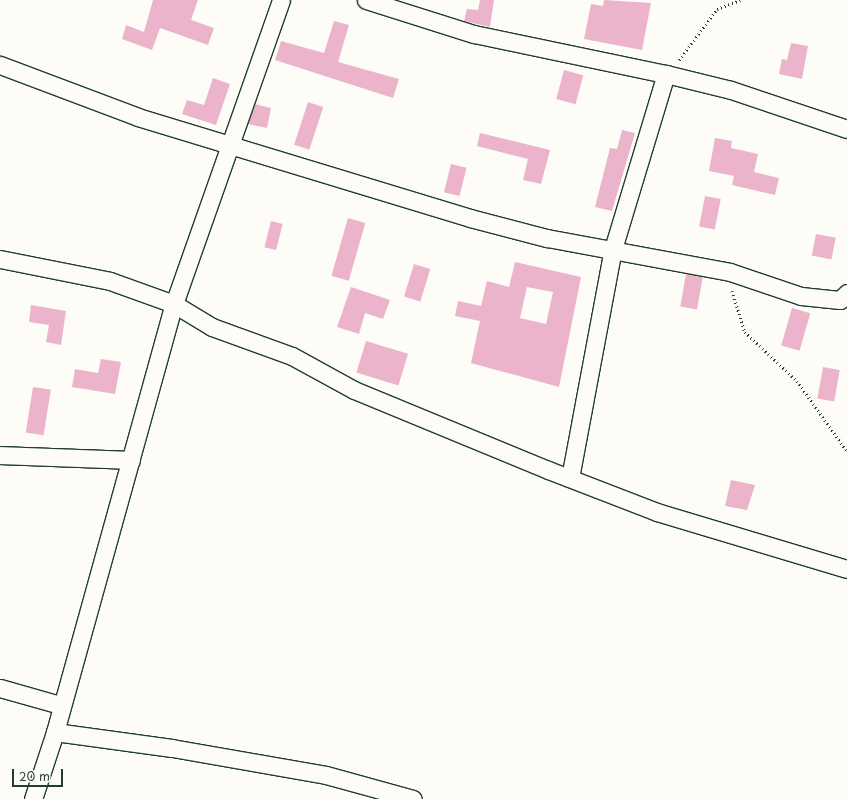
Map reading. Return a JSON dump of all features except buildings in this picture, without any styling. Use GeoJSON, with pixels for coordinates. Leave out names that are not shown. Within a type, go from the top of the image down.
{"type":"FeatureCollection","features":[{"type":"Feature","properties":{"kind":"street"},"geometry":{"type":"LineString","coordinates":[[33,799],[55,732],[60,705],[131,460],[174,304],[232,145],[281,0]]}},
{"type":"Feature","properties":{"kind":"street"},"geometry":{"type":"LineString","coordinates":[[366,0],[474,34],[666,74],[731,90],[847,129]]}},
{"type":"Feature","properties":{"kind":"street"},"geometry":{"type":"LineString","coordinates":[[0,65],[138,117],[470,218],[548,238],[730,272],[801,296],[840,300],[847,293]]}},
{"type":"Feature","properties":{"kind":"street"},"geometry":{"type":"LineString","coordinates":[[570,478],[613,249],[666,74]]}},
{"type":"Feature","properties":{"kind":"street"},"geometry":{"type":"LineString","coordinates":[[0,259],[110,281],[174,304],[212,328],[292,356],[354,390],[570,478],[658,512],[847,569]]}},
{"type":"Feature","properties":{"kind":"street"},"geometry":{"type":"LineString","coordinates":[[0,455],[131,460]]}},
{"type":"Feature","properties":{"kind":"street"},"geometry":{"type":"LineString","coordinates":[[0,688],[60,705]]}},
{"type":"Feature","properties":{"kind":"street"},"geometry":{"type":"LineString","coordinates":[[55,732],[172,748],[326,775],[414,799]]}},
{"type":"Feature","properties":{"kind":"path"},"geometry":{"type":"LineString","coordinates":[[666,74],[686,53],[717,9],[740,0]]}},
{"type":"Feature","properties":{"kind":"path"},"geometry":{"type":"LineString","coordinates":[[730,272],[732,292],[745,332],[797,381],[847,451]]}}]}
